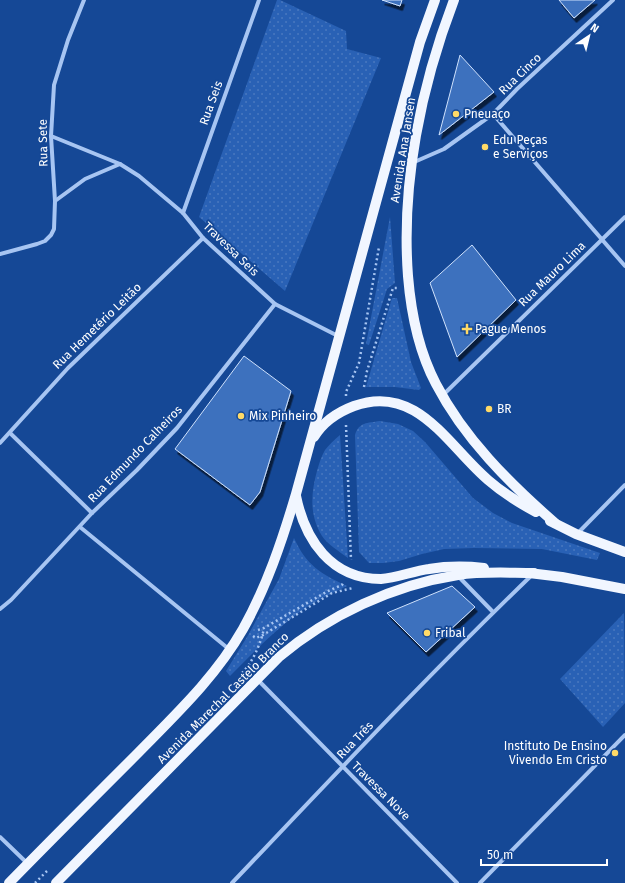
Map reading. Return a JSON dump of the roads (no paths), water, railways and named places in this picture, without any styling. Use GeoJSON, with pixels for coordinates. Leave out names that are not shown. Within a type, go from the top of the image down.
{"type":"FeatureCollection","features":[{"type":"Feature","properties":{"kind":"main road","name":"Avenida Ana Jansen"},"geometry":{"type":"LineString","coordinates":[[309,444],[420,42],[435,0]]}},
{"type":"Feature","properties":{"kind":"main road","name":"Avenida Ana Jansen"},"geometry":{"type":"LineString","coordinates":[[454,0],[437,51],[420,116],[412,163],[407,208],[406,251],[413,315],[424,358],[442,396],[463,427],[491,461],[523,494],[555,523]]}},
{"type":"Feature","properties":{"kind":"main road"},"geometry":{"type":"LineString","coordinates":[[309,444],[324,424],[345,410],[372,402],[399,404],[414,410],[439,429],[488,480],[508,495],[576,534],[625,552]]}},
{"type":"Feature","properties":{"kind":"main road","name":"Avenida Marechal Castelo Branco"},"geometry":{"type":"LineString","coordinates":[[9,883],[194,695],[230,650],[243,629],[264,587],[278,553],[309,444]]}},
{"type":"Feature","properties":{"kind":"main road"},"geometry":{"type":"LineString","coordinates":[[296,494],[304,524],[314,544],[328,559],[347,571],[365,577],[382,579],[428,569],[477,567],[576,579],[625,590]]}},
{"type":"Feature","properties":{"kind":"main road","name":"Avenida Marechal Castelo Branco"},"geometry":{"type":"LineString","coordinates":[[60,882],[279,657],[298,641],[319,627],[385,595],[420,584],[458,575],[483,573],[534,573]]}},
{"type":"Feature","properties":{"kind":"street","name":"Rua Sete"},"geometry":{"type":"LineString","coordinates":[[0,254],[45,241],[54,229],[55,201],[51,136],[54,85],[68,40],[84,0]]}},
{"type":"Feature","properties":{"kind":"street","name":"Rua Seis"},"geometry":{"type":"LineString","coordinates":[[183,213],[259,0]]}},
{"type":"Feature","properties":{"kind":"street","name":"Rua Cinco"},"geometry":{"type":"LineString","coordinates":[[412,163],[444,149],[493,114],[613,0]]}},
{"type":"Feature","properties":{"kind":"street"},"geometry":{"type":"LineString","coordinates":[[493,114],[625,266]]}},
{"type":"Feature","properties":{"kind":"street","name":"Travessa Seis"},"geometry":{"type":"LineString","coordinates":[[51,136],[120,164],[139,176],[183,213],[203,238],[276,304],[338,336]]}},
{"type":"Feature","properties":{"kind":"street"},"geometry":{"type":"LineString","coordinates":[[55,201],[85,180],[120,164]]}},
{"type":"Feature","properties":{"kind":"street","name":"Rua Mauro Lima"},"geometry":{"type":"LineString","coordinates":[[442,396],[625,217]]}},
{"type":"Feature","properties":{"kind":"street","name":"Rua Hemetério Leitão"},"geometry":{"type":"LineString","coordinates":[[0,443],[51,385],[203,238]]}},
{"type":"Feature","properties":{"kind":"street","name":"Rua Edmundo Calheiros"},"geometry":{"type":"LineString","coordinates":[[0,609],[11,600],[92,513],[177,428],[276,304]]}},
{"type":"Feature","properties":{"kind":"street"},"geometry":{"type":"LineString","coordinates":[[10,433],[92,513]]}},
{"type":"Feature","properties":{"kind":"street"},"geometry":{"type":"LineString","coordinates":[[576,534],[625,485]]}},
{"type":"Feature","properties":{"kind":"street"},"geometry":{"type":"LineString","coordinates":[[80,527],[230,650]]}},
{"type":"Feature","properties":{"kind":"street","name":"Rua Três"},"geometry":{"type":"LineString","coordinates":[[232,883],[343,766],[534,573]]}},
{"type":"Feature","properties":{"kind":"street"},"geometry":{"type":"LineString","coordinates":[[458,575],[494,612]]}},
{"type":"Feature","properties":{"kind":"street","name":"Travessa Nove"},"geometry":{"type":"LineString","coordinates":[[257,679],[457,883]]}},
{"type":"Feature","properties":{"kind":"street"},"geometry":{"type":"LineString","coordinates":[[480,883],[625,735]]}},
{"type":"Feature","properties":{"kind":"street"},"geometry":{"type":"LineString","coordinates":[[0,837],[28,864]]}},
{"type":"Feature","properties":{"kind":"place","name":"Pneuaço"},"geometry":{"type":"Point","coordinates":[456,114]}},
{"type":"Feature","properties":{"kind":"place","name":"Edu Peças e Serviços"},"geometry":{"type":"Point","coordinates":[485,147]}},
{"type":"Feature","properties":{"kind":"place","name":"Pague Menos"},"geometry":{"type":"Point","coordinates":[467,329]}},
{"type":"Feature","properties":{"kind":"place","name":"BR"},"geometry":{"type":"Point","coordinates":[489,409]}},
{"type":"Feature","properties":{"kind":"place","name":"Mix Pinheiro"},"geometry":{"type":"Point","coordinates":[241,416]}},
{"type":"Feature","properties":{"kind":"place","name":"Fribal"},"geometry":{"type":"Point","coordinates":[427,633]}},
{"type":"Feature","properties":{"kind":"place","name":"Instituto De Ensino Vivendo Em Cristo"},"geometry":{"type":"Point","coordinates":[615,753]}}]}
